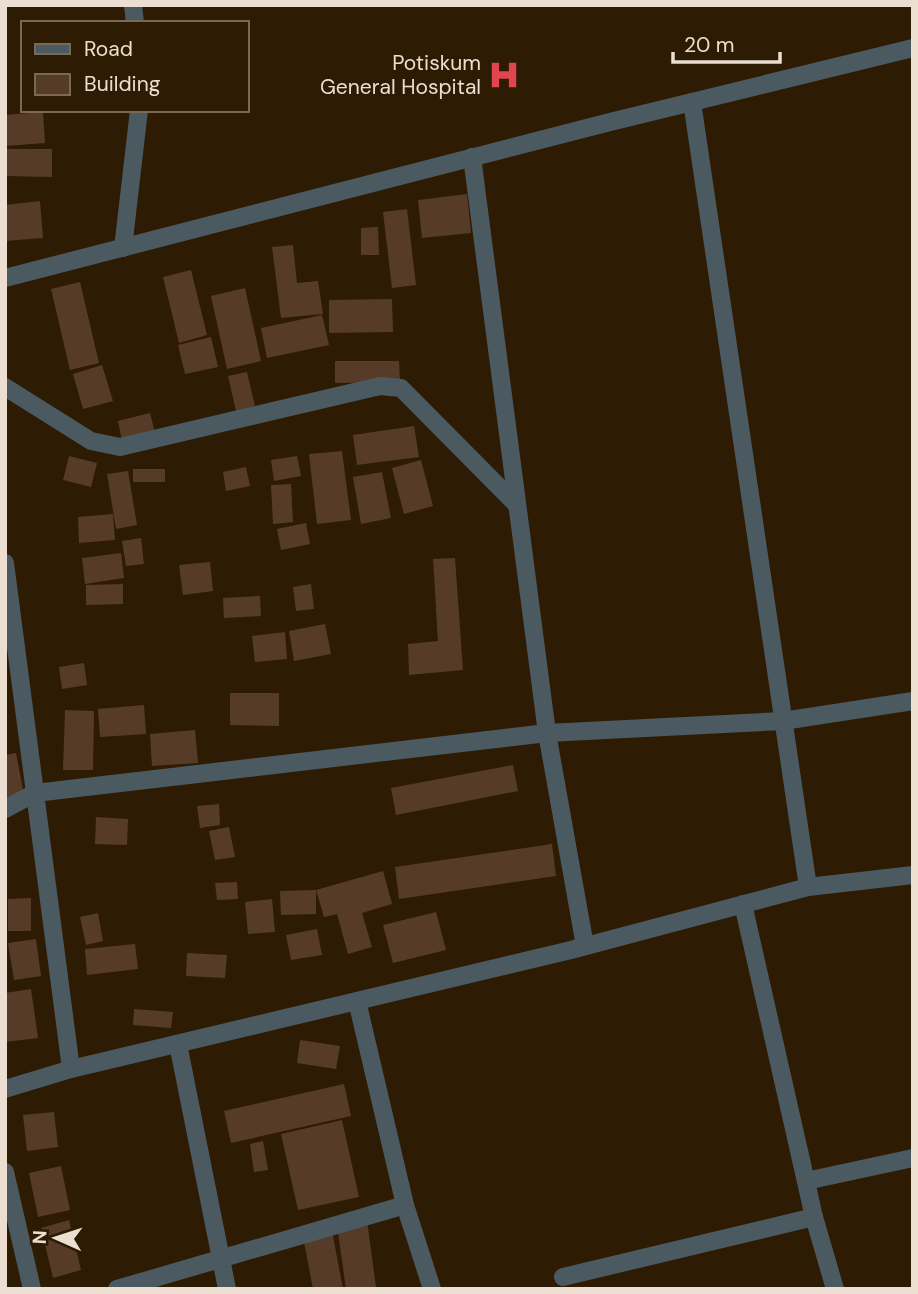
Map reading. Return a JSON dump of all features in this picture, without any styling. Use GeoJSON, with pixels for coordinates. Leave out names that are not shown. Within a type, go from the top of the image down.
{"type":"FeatureCollection","features":[{"type":"Feature","properties":{"kind":"street"},"geometry":{"type":"LineString","coordinates":[[5,278],[913,48]]}},
{"type":"Feature","properties":{"kind":"street"},"geometry":{"type":"LineString","coordinates":[[692,102],[808,887]]}},
{"type":"Feature","properties":{"kind":"street"},"geometry":{"type":"LineString","coordinates":[[123,248],[139,112]]}},
{"type":"Feature","properties":{"kind":"street"},"geometry":{"type":"LineString","coordinates":[[472,158],[547,733],[584,946]]}},
{"type":"Feature","properties":{"kind":"street"},"geometry":{"type":"LineString","coordinates":[[5,387],[91,440],[120,447],[380,386],[401,388],[517,505]]}},
{"type":"Feature","properties":{"kind":"street"},"geometry":{"type":"LineString","coordinates":[[5,563],[71,1069]]}},
{"type":"Feature","properties":{"kind":"street"},"geometry":{"type":"LineString","coordinates":[[5,810],[35,793],[547,733],[783,721],[913,701]]}},
{"type":"Feature","properties":{"kind":"street"},"geometry":{"type":"LineString","coordinates":[[5,1089],[71,1069],[584,946],[808,887],[913,875]]}},
{"type":"Feature","properties":{"kind":"street"},"geometry":{"type":"LineString","coordinates":[[743,904],[814,1217],[835,1289]]}},
{"type":"Feature","properties":{"kind":"street"},"geometry":{"type":"LineString","coordinates":[[357,1001],[405,1205],[432,1289]]}},
{"type":"Feature","properties":{"kind":"street"},"geometry":{"type":"LineString","coordinates":[[178,1044],[227,1289]]}},
{"type":"Feature","properties":{"kind":"street"},"geometry":{"type":"LineString","coordinates":[[806,1181],[913,1158]]}},
{"type":"Feature","properties":{"kind":"street"},"geometry":{"type":"LineString","coordinates":[[5,1172],[32,1289]]}},
{"type":"Feature","properties":{"kind":"street"},"geometry":{"type":"LineString","coordinates":[[117,1289],[405,1205]]}},
{"type":"Feature","properties":{"kind":"street"},"geometry":{"type":"LineString","coordinates":[[563,1277],[814,1217]]}},
{"type":"Feature","properties":{"kind":"building"},"geometry":{"type":"Polygon","coordinates":[[[43,112],[45,143],[5,146],[5,115],[43,112]]]}},
{"type":"Feature","properties":{"kind":"building"},"geometry":{"type":"Polygon","coordinates":[[[5,149],[52,149],[52,177],[5,176],[5,149]]]}},
{"type":"Feature","properties":{"kind":"building"},"geometry":{"type":"Polygon","coordinates":[[[467,194],[471,233],[422,238],[418,200],[467,194]]]}},
{"type":"Feature","properties":{"kind":"building"},"geometry":{"type":"Polygon","coordinates":[[[40,201],[43,238],[5,241],[5,205],[40,201]]]}},
{"type":"Feature","properties":{"kind":"building"},"geometry":{"type":"Polygon","coordinates":[[[407,209],[416,285],[392,288],[383,212],[407,209]]]}},
{"type":"Feature","properties":{"kind":"building"},"geometry":{"type":"Polygon","coordinates":[[[378,227],[379,255],[361,255],[361,228],[378,227]]]}},
{"type":"Feature","properties":{"kind":"building"},"geometry":{"type":"Polygon","coordinates":[[[293,245],[297,283],[318,281],[323,314],[281,318],[272,247],[293,245]]]}},
{"type":"Feature","properties":{"kind":"building"},"geometry":{"type":"Polygon","coordinates":[[[191,270],[207,335],[179,343],[163,277],[191,270]]]}},
{"type":"Feature","properties":{"kind":"building"},"geometry":{"type":"Polygon","coordinates":[[[80,282],[99,363],[70,370],[51,289],[80,282]]]}},
{"type":"Feature","properties":{"kind":"building"},"geometry":{"type":"Polygon","coordinates":[[[245,288],[261,361],[227,369],[211,296],[245,288]]]}},
{"type":"Feature","properties":{"kind":"building"},"geometry":{"type":"Polygon","coordinates":[[[392,299],[393,332],[329,333],[329,300],[392,299]]]}},
{"type":"Feature","properties":{"kind":"building"},"geometry":{"type":"Polygon","coordinates":[[[322,315],[329,345],[267,358],[261,328],[322,315]]]}},
{"type":"Feature","properties":{"kind":"building"},"geometry":{"type":"Polygon","coordinates":[[[211,337],[218,367],[185,374],[178,345],[211,337]]]}},
{"type":"Feature","properties":{"kind":"building"},"geometry":{"type":"Polygon","coordinates":[[[335,361],[399,361],[400,382],[335,383],[335,361]]]}},
{"type":"Feature","properties":{"kind":"building"},"geometry":{"type":"Polygon","coordinates":[[[102,365],[113,401],[83,409],[73,374],[102,365]]]}},
{"type":"Feature","properties":{"kind":"building"},"geometry":{"type":"Polygon","coordinates":[[[247,372],[255,406],[236,411],[228,376],[247,372]]]}},
{"type":"Feature","properties":{"kind":"building"},"geometry":{"type":"Polygon","coordinates":[[[150,413],[155,433],[122,441],[118,421],[150,413]]]}},
{"type":"Feature","properties":{"kind":"building"},"geometry":{"type":"Polygon","coordinates":[[[414,426],[419,457],[357,465],[353,435],[414,426]]]}},
{"type":"Feature","properties":{"kind":"building"},"geometry":{"type":"Polygon","coordinates":[[[342,451],[351,520],[317,524],[309,454],[342,451]]]}},
{"type":"Feature","properties":{"kind":"building"},"geometry":{"type":"Polygon","coordinates":[[[69,456],[97,463],[91,487],[63,480],[69,456]]]}},
{"type":"Feature","properties":{"kind":"building"},"geometry":{"type":"Polygon","coordinates":[[[297,456],[301,476],[274,481],[271,460],[297,456]]]}},
{"type":"Feature","properties":{"kind":"building"},"geometry":{"type":"Polygon","coordinates":[[[421,460],[433,506],[404,514],[392,468],[421,460]]]}},
{"type":"Feature","properties":{"kind":"building"},"geometry":{"type":"Polygon","coordinates":[[[246,467],[250,486],[226,491],[223,472],[246,467]]]}},
{"type":"Feature","properties":{"kind":"building"},"geometry":{"type":"Polygon","coordinates":[[[133,469],[165,469],[165,482],[133,482],[133,469]]]}},
{"type":"Feature","properties":{"kind":"building"},"geometry":{"type":"Polygon","coordinates":[[[128,471],[137,525],[116,529],[107,474],[128,471]]]}},
{"type":"Feature","properties":{"kind":"building"},"geometry":{"type":"Polygon","coordinates":[[[382,472],[391,518],[361,524],[353,477],[382,472]]]}},
{"type":"Feature","properties":{"kind":"building"},"geometry":{"type":"Polygon","coordinates":[[[291,484],[293,522],[273,524],[271,485],[291,484]]]}},
{"type":"Feature","properties":{"kind":"building"},"geometry":{"type":"Polygon","coordinates":[[[113,514],[115,540],[79,543],[78,517],[113,514]]]}},
{"type":"Feature","properties":{"kind":"building"},"geometry":{"type":"Polygon","coordinates":[[[306,523],[310,544],[281,550],[277,529],[306,523]]]}},
{"type":"Feature","properties":{"kind":"building"},"geometry":{"type":"Polygon","coordinates":[[[141,538],[144,564],[126,566],[122,541],[141,538]]]}},
{"type":"Feature","properties":{"kind":"building"},"geometry":{"type":"Polygon","coordinates":[[[121,553],[124,578],[85,584],[82,558],[121,553]]]}},
{"type":"Feature","properties":{"kind":"building"},"geometry":{"type":"Polygon","coordinates":[[[455,558],[463,670],[409,675],[408,644],[438,641],[433,559],[455,558]]]}},
{"type":"Feature","properties":{"kind":"building"},"geometry":{"type":"Polygon","coordinates":[[[210,562],[213,591],[183,595],[179,565],[210,562]]]}},
{"type":"Feature","properties":{"kind":"building"},"geometry":{"type":"Polygon","coordinates":[[[123,584],[123,604],[86,605],[86,585],[123,584]]]}},
{"type":"Feature","properties":{"kind":"building"},"geometry":{"type":"Polygon","coordinates":[[[311,584],[314,609],[296,611],[293,587],[311,584]]]}},
{"type":"Feature","properties":{"kind":"building"},"geometry":{"type":"Polygon","coordinates":[[[260,596],[261,616],[224,618],[223,598],[260,596]]]}},
{"type":"Feature","properties":{"kind":"building"},"geometry":{"type":"Polygon","coordinates":[[[325,624],[331,654],[294,661],[289,631],[325,624]]]}},
{"type":"Feature","properties":{"kind":"building"},"geometry":{"type":"Polygon","coordinates":[[[285,632],[287,659],[255,662],[252,636],[285,632]]]}},
{"type":"Feature","properties":{"kind":"building"},"geometry":{"type":"Polygon","coordinates":[[[84,663],[87,685],[62,689],[59,667],[84,663]]]}},
{"type":"Feature","properties":{"kind":"building"},"geometry":{"type":"Polygon","coordinates":[[[230,693],[279,693],[279,726],[230,725],[230,693]]]}},
{"type":"Feature","properties":{"kind":"building"},"geometry":{"type":"Polygon","coordinates":[[[144,705],[146,734],[100,737],[98,709],[144,705]]]}},
{"type":"Feature","properties":{"kind":"building"},"geometry":{"type":"Polygon","coordinates":[[[65,710],[94,711],[93,770],[63,770],[65,710]]]}},
{"type":"Feature","properties":{"kind":"building"},"geometry":{"type":"Polygon","coordinates":[[[195,730],[198,763],[152,766],[150,734],[195,730]]]}},
{"type":"Feature","properties":{"kind":"building"},"geometry":{"type":"Polygon","coordinates":[[[16,753],[26,805],[5,809],[5,755],[16,753]]]}},
{"type":"Feature","properties":{"kind":"building"},"geometry":{"type":"Polygon","coordinates":[[[513,765],[518,791],[396,815],[391,788],[513,765]]]}},
{"type":"Feature","properties":{"kind":"building"},"geometry":{"type":"Polygon","coordinates":[[[219,804],[220,825],[200,828],[197,806],[219,804]]]}},
{"type":"Feature","properties":{"kind":"building"},"geometry":{"type":"Polygon","coordinates":[[[96,817],[128,819],[127,845],[95,844],[96,817]]]}},
{"type":"Feature","properties":{"kind":"building"},"geometry":{"type":"Polygon","coordinates":[[[229,827],[235,857],[215,860],[209,831],[229,827]]]}},
{"type":"Feature","properties":{"kind":"building"},"geometry":{"type":"Polygon","coordinates":[[[552,844],[556,876],[399,899],[395,867],[552,844]]]}},
{"type":"Feature","properties":{"kind":"building"},"geometry":{"type":"Polygon","coordinates":[[[383,871],[392,904],[362,913],[372,947],[348,954],[337,914],[324,917],[316,890],[383,871]]]}},
{"type":"Feature","properties":{"kind":"building"},"geometry":{"type":"Polygon","coordinates":[[[237,882],[238,899],[217,900],[215,883],[237,882]]]}},
{"type":"Feature","properties":{"kind":"building"},"geometry":{"type":"Polygon","coordinates":[[[316,890],[316,914],[281,915],[280,891],[316,890]]]}},
{"type":"Feature","properties":{"kind":"building"},"geometry":{"type":"Polygon","coordinates":[[[31,898],[31,931],[8,931],[8,899],[31,898]]]}},
{"type":"Feature","properties":{"kind":"building"},"geometry":{"type":"Polygon","coordinates":[[[272,899],[275,932],[248,934],[245,902],[272,899]]]}},
{"type":"Feature","properties":{"kind":"building"},"geometry":{"type":"Polygon","coordinates":[[[436,912],[446,950],[393,963],[383,925],[436,912]]]}},
{"type":"Feature","properties":{"kind":"building"},"geometry":{"type":"Polygon","coordinates":[[[98,913],[103,941],[86,945],[80,917],[98,913]]]}},
{"type":"Feature","properties":{"kind":"building"},"geometry":{"type":"Polygon","coordinates":[[[317,929],[322,955],[291,960],[286,935],[317,929]]]}},
{"type":"Feature","properties":{"kind":"building"},"geometry":{"type":"Polygon","coordinates":[[[36,939],[41,976],[14,980],[8,943],[36,939]]]}},
{"type":"Feature","properties":{"kind":"building"},"geometry":{"type":"Polygon","coordinates":[[[135,944],[138,969],[87,975],[85,949],[135,944]]]}},
{"type":"Feature","properties":{"kind":"building"},"geometry":{"type":"Polygon","coordinates":[[[187,953],[227,955],[225,978],[186,976],[187,953]]]}},
{"type":"Feature","properties":{"kind":"building"},"geometry":{"type":"Polygon","coordinates":[[[31,989],[38,1038],[5,1042],[5,993],[31,989]]]}},
{"type":"Feature","properties":{"kind":"building"},"geometry":{"type":"Polygon","coordinates":[[[134,1009],[173,1012],[171,1028],[133,1025],[134,1009]]]}},
{"type":"Feature","properties":{"kind":"building"},"geometry":{"type":"Polygon","coordinates":[[[300,1040],[340,1046],[336,1069],[297,1063],[300,1040]]]}},
{"type":"Feature","properties":{"kind":"building"},"geometry":{"type":"Polygon","coordinates":[[[344,1084],[351,1116],[231,1143],[224,1111],[344,1084]]]}},
{"type":"Feature","properties":{"kind":"building"},"geometry":{"type":"Polygon","coordinates":[[[54,1112],[58,1147],[27,1151],[23,1115],[54,1112]]]}},
{"type":"Feature","properties":{"kind":"building"},"geometry":{"type":"Polygon","coordinates":[[[342,1120],[359,1197],[298,1210],[281,1134],[342,1120]]]}},
{"type":"Feature","properties":{"kind":"building"},"geometry":{"type":"Polygon","coordinates":[[[263,1141],[268,1170],[254,1172],[250,1144],[263,1141]]]}},
{"type":"Feature","properties":{"kind":"building"},"geometry":{"type":"Polygon","coordinates":[[[61,1166],[70,1210],[38,1217],[29,1173],[61,1166]]]}},
{"type":"Feature","properties":{"kind":"building"},"geometry":{"type":"Polygon","coordinates":[[[366,1213],[376,1287],[346,1289],[336,1218],[366,1213]]]}},
{"type":"Feature","properties":{"kind":"building"},"geometry":{"type":"Polygon","coordinates":[[[69,1220],[81,1270],[53,1278],[41,1228],[69,1220]]]}},
{"type":"Feature","properties":{"kind":"building"},"geometry":{"type":"Polygon","coordinates":[[[330,1220],[343,1289],[313,1289],[301,1226],[330,1220]]]}},
{"type":"Feature","properties":{"kind":"place","name":"Potiskum General Hospital"},"geometry":{"type":"Point","coordinates":[504,75]}}]}
